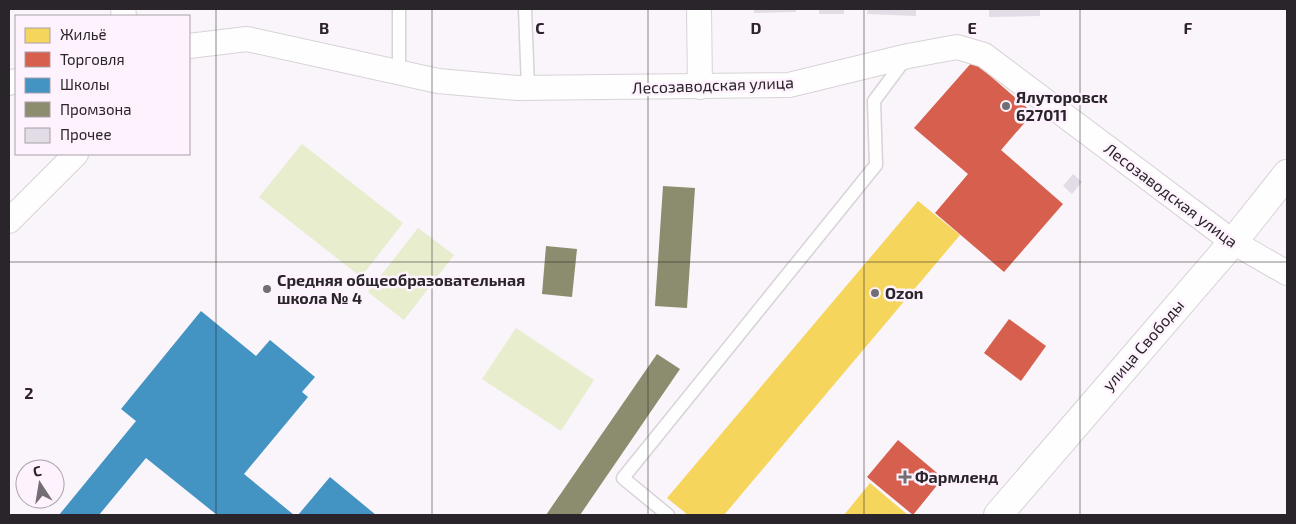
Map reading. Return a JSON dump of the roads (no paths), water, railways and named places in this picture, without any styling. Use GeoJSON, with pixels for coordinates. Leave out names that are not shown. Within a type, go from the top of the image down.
{"type":"FeatureCollection","features":[{"type":"Feature","properties":{"kind":"street"},"geometry":{"type":"LineString","coordinates":[[699,9],[700,87]]}},
{"type":"Feature","properties":{"kind":"street","name":"Лесозаводская улица"},"geometry":{"type":"LineString","coordinates":[[190,46],[247,39],[438,81],[528,88],[790,85],[908,56],[958,47],[984,55],[1233,242],[1287,273]]}},
{"type":"Feature","properties":{"kind":"street"},"geometry":{"type":"LineString","coordinates":[[9,221],[75,155]]}},
{"type":"Feature","properties":{"kind":"street","name":"улица Свободы"},"geometry":{"type":"LineString","coordinates":[[998,515],[1233,242],[1287,174]]}},
{"type":"Feature","properties":{"kind":"lane"},"geometry":{"type":"LineString","coordinates":[[399,9],[400,72]]}},
{"type":"Feature","properties":{"kind":"lane"},"geometry":{"type":"LineString","coordinates":[[526,9],[528,88]]}},
{"type":"Feature","properties":{"kind":"lane"},"geometry":{"type":"LineString","coordinates":[[668,515],[623,478],[876,165],[874,101],[908,56]]}},
{"type":"Feature","properties":{"kind":"place","name":"Ялуторовск 627011"},"geometry":{"type":"Point","coordinates":[1006,106]}},
{"type":"Feature","properties":{"kind":"place","name":"Средняя общеобразовательная школа № 4"},"geometry":{"type":"Point","coordinates":[267,289]}},
{"type":"Feature","properties":{"kind":"place","name":"Ozon"},"geometry":{"type":"Point","coordinates":[875,293]}},
{"type":"Feature","properties":{"kind":"place","name":"Фармленд"},"geometry":{"type":"Point","coordinates":[905,477]}}]}
